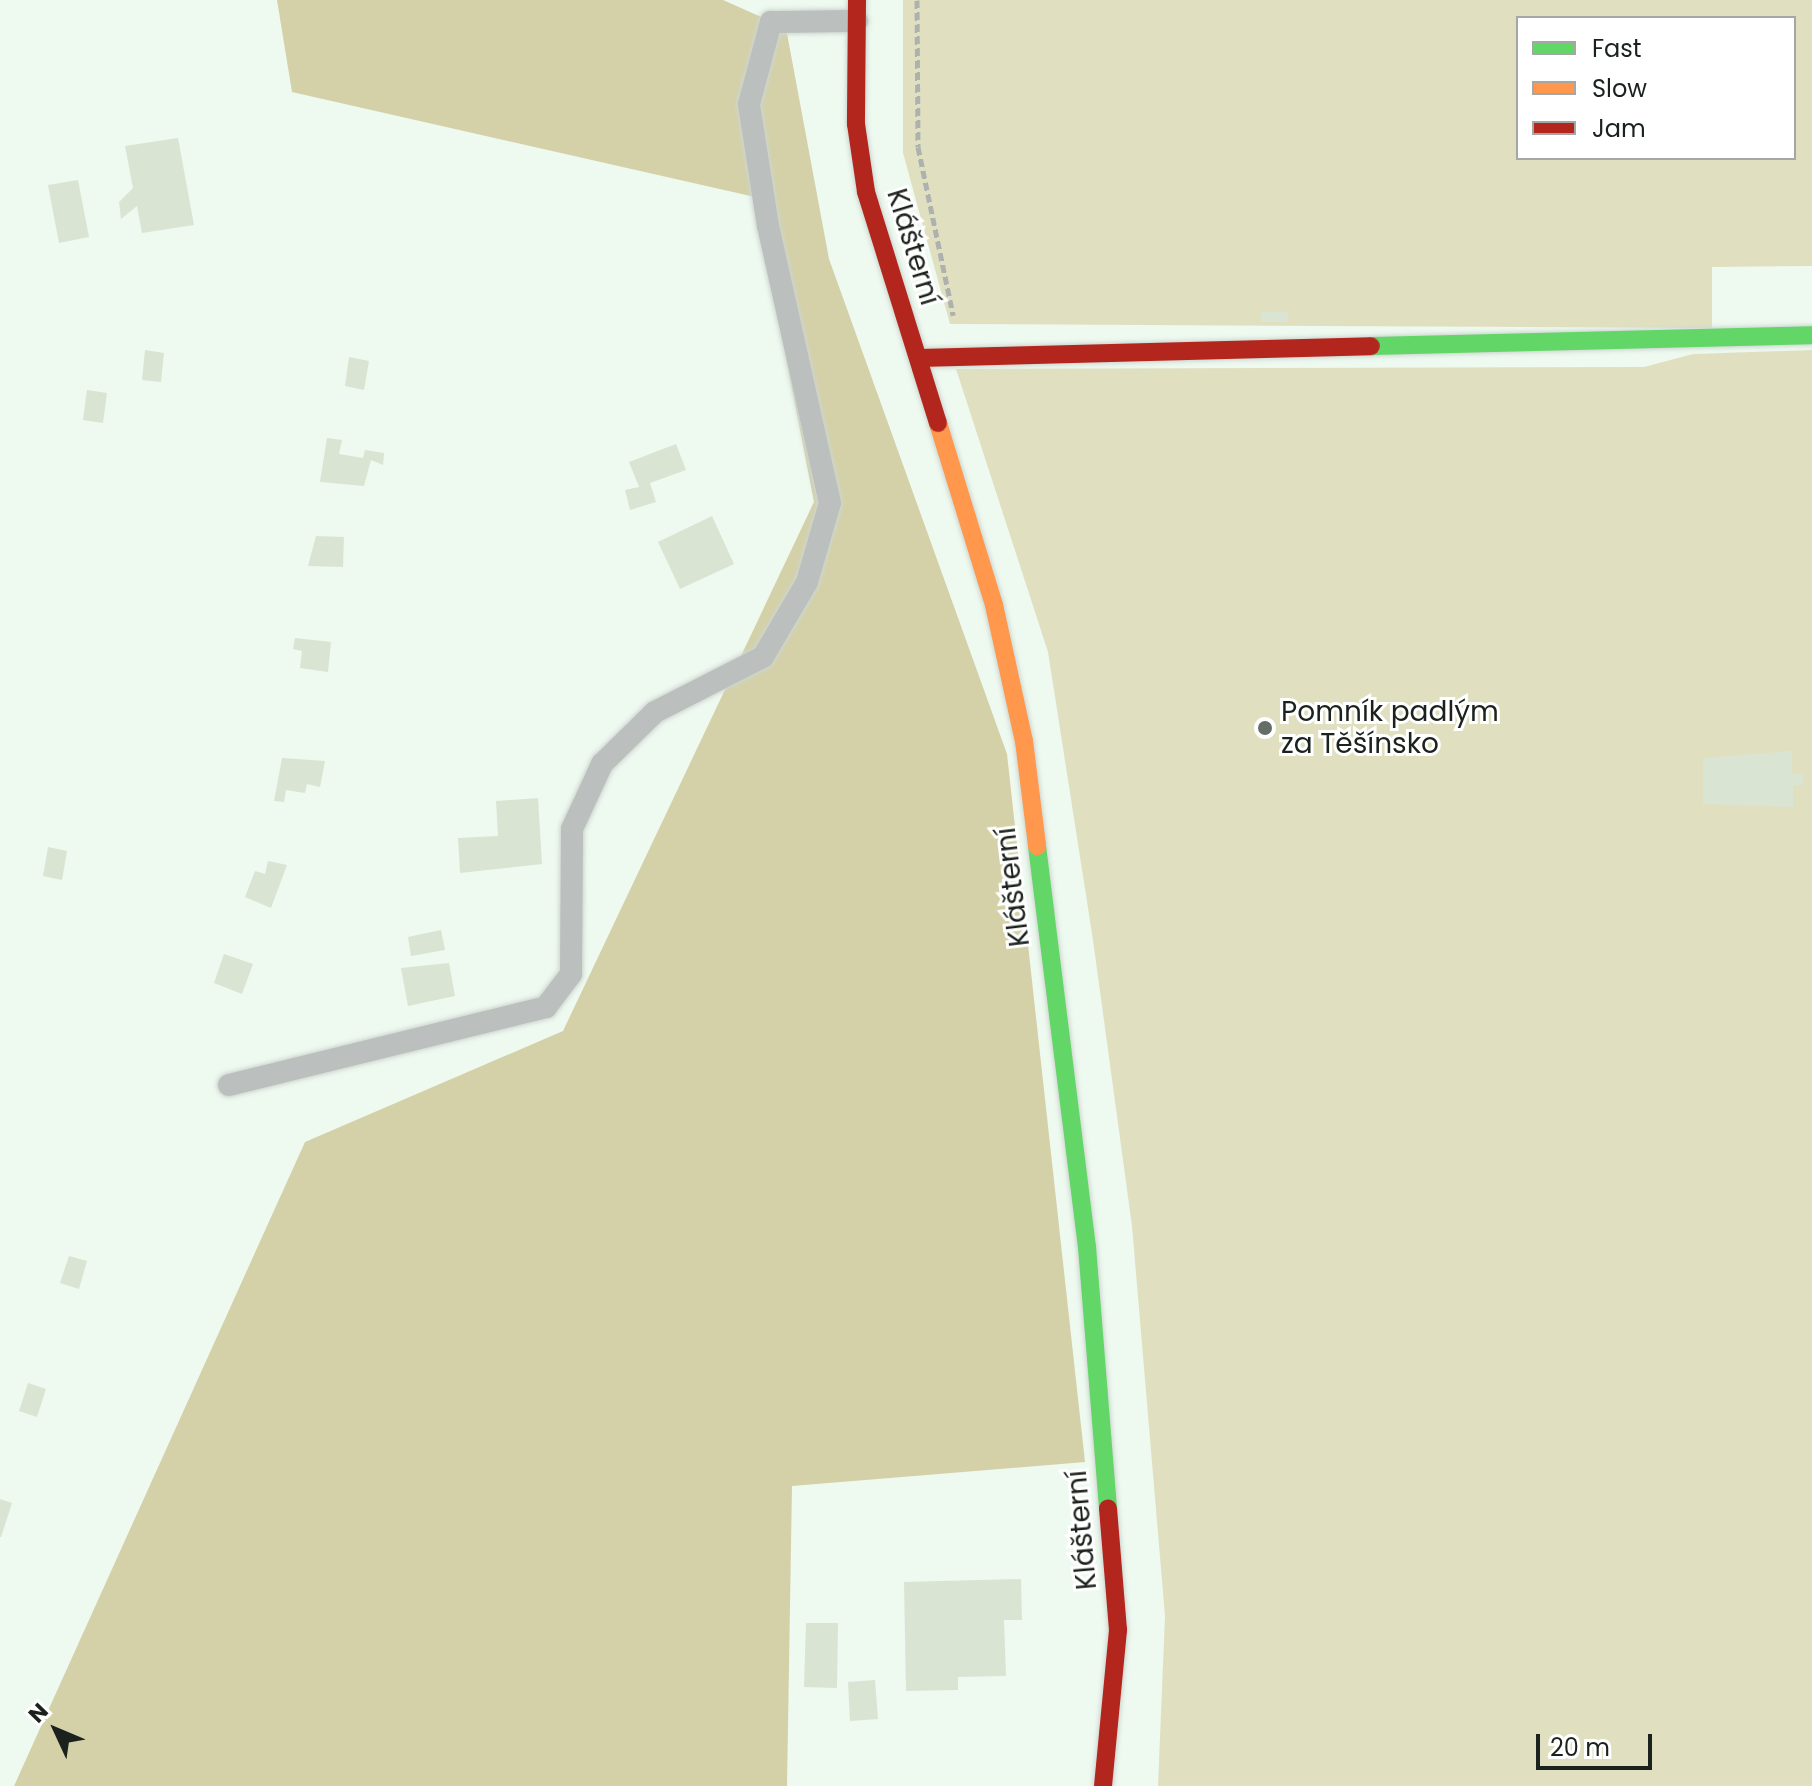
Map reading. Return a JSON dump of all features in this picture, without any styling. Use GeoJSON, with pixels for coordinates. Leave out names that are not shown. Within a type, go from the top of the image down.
{"type":"FeatureCollection","features":[{"type":"Feature","properties":{"kind":"street","name":"Klášterní"},"geometry":{"type":"LineString","coordinates":[[857,10],[856,124],[866,192],[994,605],[1024,741],[1087,1247],[1116,1598],[1118,1630],[1103,1786]]}},
{"type":"Feature","properties":{"kind":"street"},"geometry":{"type":"LineString","coordinates":[[919,358],[1812,335]]}},
{"type":"Feature","properties":{"kind":"lane"},"geometry":{"type":"LineString","coordinates":[[229,1085],[546,1007],[571,974],[572,829],[602,764],[655,712],[763,657],[807,582],[830,503],[768,226],[749,104],[771,22],[857,10]]}},
{"type":"Feature","properties":{"kind":"path"},"geometry":{"type":"LineString","coordinates":[[917,0],[918,147],[962,356]]}},
{"type":"Feature","properties":{"kind":"green space"},"geometry":{"type":"Polygon","coordinates":[[[903,0],[1812,0],[1812,266],[1712,267],[1712,328],[950,324],[903,153],[903,0]]]}},
{"type":"Feature","properties":{"kind":"green space"},"geometry":{"type":"Polygon","coordinates":[[[1812,350],[1812,1786],[1158,1786],[1165,1616],[1132,1226],[1093,940],[1048,652],[956,369],[1644,367],[1693,354],[1812,350]]]}},
{"type":"Feature","properties":{"kind":"shaded area"},"geometry":{"type":"Polygon","coordinates":[[[277,0],[723,0],[786,28],[829,259],[1007,754],[1085,1462],[792,1486],[787,1786],[14,1786],[305,1142],[563,1031],[814,502],[755,197],[292,92],[277,0]]]}},
{"type":"Feature","properties":{"kind":"building"},"geometry":{"type":"Polygon","coordinates":[[[178,138],[194,225],[142,233],[137,206],[121,219],[119,202],[133,188],[125,146],[178,138]]]}},
{"type":"Feature","properties":{"kind":"building"},"geometry":{"type":"Polygon","coordinates":[[[78,180],[89,237],[59,243],[48,185],[78,180]]]}},
{"type":"Feature","properties":{"kind":"building"},"geometry":{"type":"Polygon","coordinates":[[[1261,312],[1288,312],[1288,322],[1261,322],[1261,312]]]}},
{"type":"Feature","properties":{"kind":"building"},"geometry":{"type":"Polygon","coordinates":[[[145,350],[164,353],[161,382],[142,380],[145,350]]]}},
{"type":"Feature","properties":{"kind":"building"},"geometry":{"type":"Polygon","coordinates":[[[349,357],[369,361],[364,390],[345,386],[349,357]]]}},
{"type":"Feature","properties":{"kind":"building"},"geometry":{"type":"Polygon","coordinates":[[[87,390],[107,393],[103,423],[83,420],[87,390]]]}},
{"type":"Feature","properties":{"kind":"building"},"geometry":{"type":"Polygon","coordinates":[[[327,438],[342,440],[339,454],[363,458],[365,450],[384,453],[383,465],[371,460],[364,486],[320,482],[327,438]]]}},
{"type":"Feature","properties":{"kind":"building"},"geometry":{"type":"Polygon","coordinates":[[[676,444],[686,470],[650,483],[656,502],[630,510],[625,490],[639,487],[629,462],[676,444]]]}},
{"type":"Feature","properties":{"kind":"building"},"geometry":{"type":"Polygon","coordinates":[[[712,516],[734,564],[680,589],[658,542],[712,516]]]}},
{"type":"Feature","properties":{"kind":"building"},"geometry":{"type":"Polygon","coordinates":[[[316,536],[344,537],[343,567],[308,566],[316,536]]]}},
{"type":"Feature","properties":{"kind":"building"},"geometry":{"type":"Polygon","coordinates":[[[295,638],[331,642],[328,672],[300,668],[302,651],[293,649],[295,638]]]}},
{"type":"Feature","properties":{"kind":"building"},"geometry":{"type":"Polygon","coordinates":[[[1792,751],[1792,774],[1803,773],[1803,785],[1793,785],[1793,807],[1703,804],[1703,758],[1792,751]]]}},
{"type":"Feature","properties":{"kind":"building"},"geometry":{"type":"Polygon","coordinates":[[[282,758],[325,761],[320,787],[307,784],[305,793],[286,790],[284,802],[274,801],[282,758]]]}},
{"type":"Feature","properties":{"kind":"building"},"geometry":{"type":"Polygon","coordinates":[[[538,798],[542,864],[460,873],[458,838],[498,836],[496,801],[538,798]]]}},
{"type":"Feature","properties":{"kind":"building"},"geometry":{"type":"Polygon","coordinates":[[[48,847],[67,851],[62,880],[43,876],[48,847]]]}},
{"type":"Feature","properties":{"kind":"building"},"geometry":{"type":"Polygon","coordinates":[[[268,861],[287,865],[271,908],[245,897],[255,871],[265,874],[268,861]]]}},
{"type":"Feature","properties":{"kind":"building"},"geometry":{"type":"Polygon","coordinates":[[[441,930],[445,950],[411,956],[408,937],[441,930]]]}},
{"type":"Feature","properties":{"kind":"building"},"geometry":{"type":"Polygon","coordinates":[[[224,954],[253,964],[242,994],[214,983],[224,954]]]}},
{"type":"Feature","properties":{"kind":"building"},"geometry":{"type":"Polygon","coordinates":[[[449,963],[455,996],[408,1006],[401,968],[449,963]]]}},
{"type":"Feature","properties":{"kind":"building"},"geometry":{"type":"Polygon","coordinates":[[[69,1256],[87,1261],[79,1289],[60,1283],[69,1256]]]}},
{"type":"Feature","properties":{"kind":"building"},"geometry":{"type":"Polygon","coordinates":[[[28,1383],[46,1389],[37,1417],[19,1411],[28,1383]]]}},
{"type":"Feature","properties":{"kind":"building"},"geometry":{"type":"Polygon","coordinates":[[[0,1499],[12,1503],[1,1537],[0,1537],[0,1499]]]}},
{"type":"Feature","properties":{"kind":"building"},"geometry":{"type":"Polygon","coordinates":[[[1021,1579],[1022,1620],[1004,1620],[1006,1676],[958,1677],[958,1690],[906,1691],[904,1582],[1021,1579]]]}},
{"type":"Feature","properties":{"kind":"building"},"geometry":{"type":"Polygon","coordinates":[[[806,1623],[838,1623],[837,1688],[804,1687],[806,1623]]]}},
{"type":"Feature","properties":{"kind":"building"},"geometry":{"type":"Polygon","coordinates":[[[875,1680],[878,1719],[850,1721],[848,1682],[875,1680]]]}},
{"type":"Feature","properties":{"kind":"traffic: fast"},"geometry":{"type":"LineString","coordinates":[[1371,346],[1812,335]]}},
{"type":"Feature","properties":{"kind":"traffic: fast"},"geometry":{"type":"LineString","coordinates":[[1037,846],[1087,1247],[1108,1508]]}},
{"type":"Feature","properties":{"kind":"traffic: slow"},"geometry":{"type":"LineString","coordinates":[[938,423],[994,605],[1024,741],[1037,846]]}},
{"type":"Feature","properties":{"kind":"traffic: jam"},"geometry":{"type":"LineString","coordinates":[[857,0],[856,124],[866,192],[938,423]]}},
{"type":"Feature","properties":{"kind":"traffic: jam"},"geometry":{"type":"LineString","coordinates":[[919,358],[1371,346]]}},
{"type":"Feature","properties":{"kind":"traffic: jam"},"geometry":{"type":"LineString","coordinates":[[1103,1786],[1118,1630],[1108,1508]]}},
{"type":"Feature","properties":{"kind":"place","name":"Pomník padlým za Těšínsko"},"geometry":{"type":"Point","coordinates":[1265,728]}}]}
